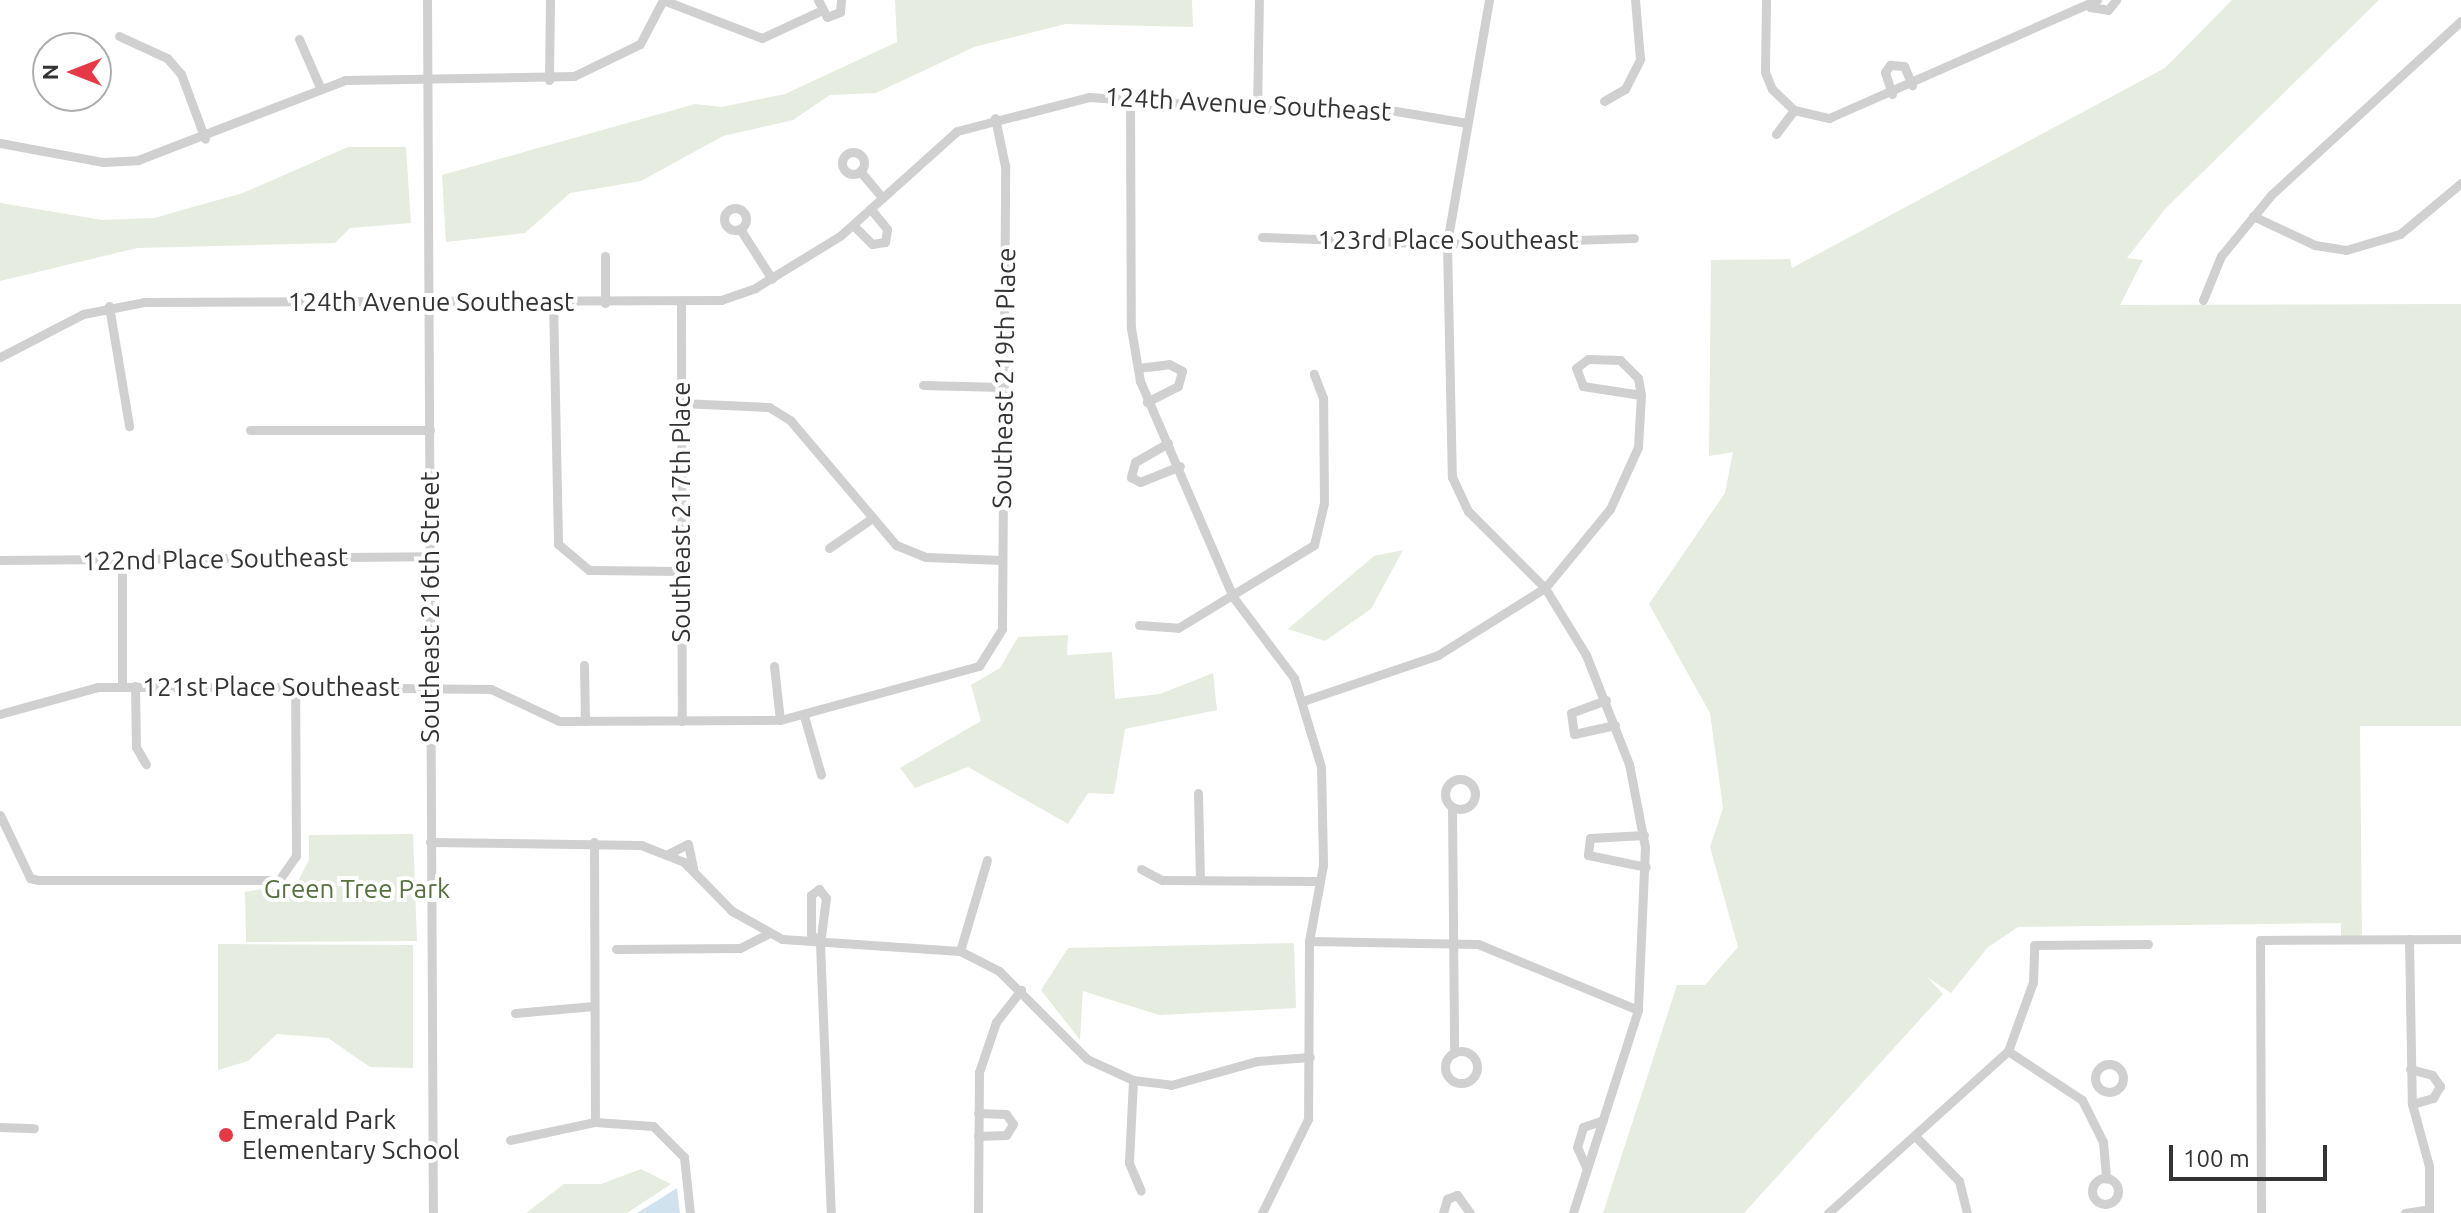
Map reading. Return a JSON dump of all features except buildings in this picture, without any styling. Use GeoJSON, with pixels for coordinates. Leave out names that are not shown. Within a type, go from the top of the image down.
{"type":"FeatureCollection","features":[{"type":"Feature","properties":{"kind":"street","name":"Southeast 216th Street"},"geometry":{"type":"LineString","coordinates":[[427,0],[433,1213]]}},
{"type":"Feature","properties":{"kind":"street"},"geometry":{"type":"LineString","coordinates":[[549,80],[550,0]]}},
{"type":"Feature","properties":{"kind":"street"},"geometry":{"type":"LineString","coordinates":[[0,143],[103,162],[162,155],[320,87],[427,77],[549,80],[622,57],[647,35],[663,0],[762,38],[818,12],[836,16],[841,0]]}},
{"type":"Feature","properties":{"kind":"street"},"geometry":{"type":"LineString","coordinates":[[818,0],[818,12]]}},
{"type":"Feature","properties":{"kind":"street"},"geometry":{"type":"LineString","coordinates":[[1257,110],[1259,0]]}},
{"type":"Feature","properties":{"kind":"street"},"geometry":{"type":"LineString","coordinates":[[1489,0],[1447,244],[1452,477],[1477,523],[1545,588],[1606,700],[1644,835],[1646,867],[1638,1010],[1573,1213]]}},
{"type":"Feature","properties":{"kind":"street"},"geometry":{"type":"LineString","coordinates":[[1604,101],[1625,89],[1640,59],[1635,0]]}},
{"type":"Feature","properties":{"kind":"street"},"geometry":{"type":"LineString","coordinates":[[1766,0],[1765,72],[1794,110],[1829,118],[1892,94],[2093,4],[2108,10],[2116,0]]}},
{"type":"Feature","properties":{"kind":"street"},"geometry":{"type":"LineString","coordinates":[[2203,300],[2221,256],[2253,216],[2461,21]]}},
{"type":"Feature","properties":{"kind":"street"},"geometry":{"type":"LineString","coordinates":[[119,36],[167,58],[181,74],[205,139]]}},
{"type":"Feature","properties":{"kind":"street"},"geometry":{"type":"LineString","coordinates":[[299,39],[320,87]]}},
{"type":"Feature","properties":{"kind":"street"},"geometry":{"type":"LineString","coordinates":[[1892,94],[1885,72],[1890,65],[1904,66],[1912,85]]}},
{"type":"Feature","properties":{"kind":"street"},"geometry":{"type":"LineString","coordinates":[[1130,95],[1138,368],[1147,402],[1180,466],[1233,597],[1278,653],[1303,701],[1321,767],[1320,881],[1309,941],[1310,1057],[1302,1138],[1262,1213]]}},
{"type":"Feature","properties":{"kind":"street","name":"124th Avenue Southeast"},"geometry":{"type":"LineString","coordinates":[[0,357],[109,306],[681,303],[721,300],[772,279],[853,225],[941,141],[995,118],[1130,95],[1257,110],[1390,110],[1467,123]]}},
{"type":"Feature","properties":{"kind":"street"},"geometry":{"type":"LineString","coordinates":[[1776,134],[1794,110]]}},
{"type":"Feature","properties":{"kind":"street","name":"Southeast 219th Place"},"geometry":{"type":"LineString","coordinates":[[995,118],[1005,166],[1000,640]]}},
{"type":"Feature","properties":{"kind":"street"},"geometry":{"type":"LineString","coordinates":[[860,171],[883,198]]}},
{"type":"Feature","properties":{"kind":"street"},"geometry":{"type":"LineString","coordinates":[[2253,216],[2315,245],[2359,248],[2400,234],[2461,183]]}},
{"type":"Feature","properties":{"kind":"street"},"geometry":{"type":"LineString","coordinates":[[853,225],[872,244],[885,242],[887,229],[871,209]]}},
{"type":"Feature","properties":{"kind":"street"},"geometry":{"type":"LineString","coordinates":[[740,229],[772,279]]}},
{"type":"Feature","properties":{"kind":"street","name":"123rd Place Southeast"},"geometry":{"type":"LineString","coordinates":[[1262,237],[1447,244],[1634,238]]}},
{"type":"Feature","properties":{"kind":"street"},"geometry":{"type":"LineString","coordinates":[[605,256],[605,303]]}},
{"type":"Feature","properties":{"kind":"street"},"geometry":{"type":"LineString","coordinates":[[553,302],[553,516],[565,553],[600,572],[680,571]]}},
{"type":"Feature","properties":{"kind":"street","name":"Southeast 217th Place"},"geometry":{"type":"LineString","coordinates":[[681,303],[682,721]]}},
{"type":"Feature","properties":{"kind":"street"},"geometry":{"type":"LineString","coordinates":[[109,306],[129,426]]}},
{"type":"Feature","properties":{"kind":"street"},"geometry":{"type":"LineString","coordinates":[[1303,701],[1458,645],[1545,588],[1590,539],[1633,465],[1641,395],[1638,378],[1620,360],[1588,359],[1576,368],[1583,386],[1641,395]]}},
{"type":"Feature","properties":{"kind":"street"},"geometry":{"type":"LineString","coordinates":[[1138,368],[1169,364],[1182,371],[1178,386],[1147,402]]}},
{"type":"Feature","properties":{"kind":"street"},"geometry":{"type":"LineString","coordinates":[[1139,625],[1169,631],[1306,553],[1319,535],[1324,425],[1314,374]]}},
{"type":"Feature","properties":{"kind":"street"},"geometry":{"type":"LineString","coordinates":[[923,385],[1001,387]]}},
{"type":"Feature","properties":{"kind":"street"},"geometry":{"type":"LineString","coordinates":[[681,403],[757,404],[780,412],[868,521],[896,545],[926,557],[1002,560]]}},
{"type":"Feature","properties":{"kind":"street"},"geometry":{"type":"LineString","coordinates":[[250,430],[430,430]]}},
{"type":"Feature","properties":{"kind":"street"},"geometry":{"type":"LineString","coordinates":[[1168,443],[1135,462],[1131,477],[1140,482],[1180,466]]}},
{"type":"Feature","properties":{"kind":"street"},"geometry":{"type":"LineString","coordinates":[[829,548],[868,521]]}},
{"type":"Feature","properties":{"kind":"street","name":"122nd Place Southeast"},"geometry":{"type":"LineString","coordinates":[[0,560],[430,556]]}},
{"type":"Feature","properties":{"kind":"street"},"geometry":{"type":"LineString","coordinates":[[122,561],[122,686]]}},
{"type":"Feature","properties":{"kind":"street","name":"121st Place Southeast"},"geometry":{"type":"LineString","coordinates":[[0,714],[65,692],[122,686],[430,688],[502,691],[540,718],[585,721],[780,720],[966,672],[989,659],[1000,640]]}},
{"type":"Feature","properties":{"kind":"street"},"geometry":{"type":"LineString","coordinates":[[584,665],[585,721]]}},
{"type":"Feature","properties":{"kind":"street"},"geometry":{"type":"LineString","coordinates":[[774,666],[780,720]]}},
{"type":"Feature","properties":{"kind":"street"},"geometry":{"type":"LineString","coordinates":[[135,686],[136,747],[146,764]]}},
{"type":"Feature","properties":{"kind":"street"},"geometry":{"type":"LineString","coordinates":[[0,815],[30,878],[285,878],[296,856],[295,687]]}},
{"type":"Feature","properties":{"kind":"street"},"geometry":{"type":"LineString","coordinates":[[1606,700],[1571,713],[1574,734],[1615,725]]}},
{"type":"Feature","properties":{"kind":"street"},"geometry":{"type":"LineString","coordinates":[[804,716],[821,775]]}},
{"type":"Feature","properties":{"kind":"street"},"geometry":{"type":"LineString","coordinates":[[1198,793],[1200,879]]}},
{"type":"Feature","properties":{"kind":"street"},"geometry":{"type":"LineString","coordinates":[[1452,807],[1450,942],[1454,1053]]}},
{"type":"Feature","properties":{"kind":"street"},"geometry":{"type":"LineString","coordinates":[[1644,835],[1590,838],[1588,855],[1646,867]]}},
{"type":"Feature","properties":{"kind":"street"},"geometry":{"type":"LineString","coordinates":[[430,842],[594,842],[668,854],[693,868],[732,911],[767,934],[820,944],[960,951],[1021,990],[1087,1059],[1133,1080],[1171,1085],[1257,1061],[1310,1057]]}},
{"type":"Feature","properties":{"kind":"street"},"geometry":{"type":"LineString","coordinates":[[594,842],[595,1122]]}},
{"type":"Feature","properties":{"kind":"street"},"geometry":{"type":"LineString","coordinates":[[668,854],[688,844],[693,868]]}},
{"type":"Feature","properties":{"kind":"street"},"geometry":{"type":"LineString","coordinates":[[960,951],[987,860]]}},
{"type":"Feature","properties":{"kind":"street"},"geometry":{"type":"LineString","coordinates":[[1141,869],[1162,880],[1320,881]]}},
{"type":"Feature","properties":{"kind":"street"},"geometry":{"type":"LineString","coordinates":[[820,944],[811,934],[811,895],[819,889],[826,898],[820,944],[831,1213]]}},
{"type":"Feature","properties":{"kind":"street"},"geometry":{"type":"LineString","coordinates":[[616,949],[740,948],[767,934]]}},
{"type":"Feature","properties":{"kind":"street"},"geometry":{"type":"LineString","coordinates":[[2405,1213],[2429,1211],[2429,1166],[2412,1104],[2409,939]]}},
{"type":"Feature","properties":{"kind":"street"},"geometry":{"type":"LineString","coordinates":[[2261,1213],[2260,940],[2461,939]]}},
{"type":"Feature","properties":{"kind":"street"},"geometry":{"type":"LineString","coordinates":[[1309,941],[1450,942],[1514,953],[1638,1010]]}},
{"type":"Feature","properties":{"kind":"street"},"geometry":{"type":"LineString","coordinates":[[1828,1213],[1917,1138],[2008,1051],[2033,982],[2034,945],[2148,944]]}},
{"type":"Feature","properties":{"kind":"street"},"geometry":{"type":"LineString","coordinates":[[978,1213],[978,1113],[982,1055],[1021,990]]}},
{"type":"Feature","properties":{"kind":"street"},"geometry":{"type":"LineString","coordinates":[[515,1013],[594,1006]]}},
{"type":"Feature","properties":{"kind":"street"},"geometry":{"type":"LineString","coordinates":[[2008,1051],[2082,1100],[2103,1142],[2106,1179]]}},
{"type":"Feature","properties":{"kind":"street"},"geometry":{"type":"LineString","coordinates":[[2410,1069],[2432,1075],[2440,1086],[2433,1098],[2412,1104]]}},
{"type":"Feature","properties":{"kind":"street"},"geometry":{"type":"LineString","coordinates":[[1133,1080],[1129,1163],[1141,1191]]}},
{"type":"Feature","properties":{"kind":"street"},"geometry":{"type":"LineString","coordinates":[[2082,1100],[2099,1087]]}},
{"type":"Feature","properties":{"kind":"street"},"geometry":{"type":"LineString","coordinates":[[978,1113],[1006,1114],[1013,1124],[1006,1135],[978,1136]]}},
{"type":"Feature","properties":{"kind":"street"},"geometry":{"type":"LineString","coordinates":[[1586,1167],[1577,1147],[1583,1127],[1603,1120]]}},
{"type":"Feature","properties":{"kind":"street"},"geometry":{"type":"LineString","coordinates":[[510,1140],[595,1122],[642,1123],[670,1138],[688,1166],[690,1213]]}},
{"type":"Feature","properties":{"kind":"street"},"geometry":{"type":"LineString","coordinates":[[0,1127],[34,1128]]}},
{"type":"Feature","properties":{"kind":"street"},"geometry":{"type":"LineString","coordinates":[[1917,1138],[1959,1181],[1967,1213]]}},
{"type":"Feature","properties":{"kind":"street"},"geometry":{"type":"LineString","coordinates":[[1443,1213],[1447,1199],[1457,1195],[1470,1213]]}},
{"type":"Feature","properties":{"kind":"green space"},"geometry":{"type":"Polygon","coordinates":[[[895,0],[1192,0],[1193,27],[1065,24],[974,47],[876,93],[830,95],[793,120],[723,136],[641,181],[570,193],[525,233],[446,242],[442,175],[695,104],[722,107],[785,94],[897,42],[895,0]]]}},
{"type":"Feature","properties":{"kind":"green space"},"geometry":{"type":"Polygon","coordinates":[[[2232,0],[2379,0],[2166,208],[2127,258],[2143,260],[2120,305],[2461,304],[2461,726],[2360,726],[2362,941],[2341,941],[2341,923],[2018,927],[1987,948],[1951,993],[1927,977],[1943,994],[1744,1213],[1603,1213],[1677,985],[1705,985],[1738,947],[1710,847],[1723,808],[1710,713],[1649,604],[1725,493],[1733,452],[1709,456],[1711,260],[1790,259],[1792,268],[2165,68],[2232,0]]]}},
{"type":"Feature","properties":{"kind":"green space"},"geometry":{"type":"Polygon","coordinates":[[[348,147],[406,147],[411,223],[350,228],[335,243],[137,248],[0,281],[0,203],[102,220],[154,218],[243,193],[348,147]]]}},
{"type":"Feature","properties":{"kind":"green space"},"geometry":{"type":"Polygon","coordinates":[[[1403,550],[1371,609],[1325,641],[1288,629],[1374,556],[1403,550]]]}},
{"type":"Feature","properties":{"kind":"green space"},"geometry":{"type":"Polygon","coordinates":[[[1068,635],[1067,655],[1112,652],[1115,699],[1160,694],[1213,673],[1217,710],[1125,729],[1114,794],[1088,793],[1068,824],[968,767],[915,788],[900,768],[981,721],[971,685],[1000,668],[1018,637],[1068,635]]]}},
{"type":"Feature","properties":{"kind":"green space","name":"Green Tree Park"},"geometry":{"type":"Polygon","coordinates":[[[413,834],[417,941],[246,942],[245,892],[297,883],[309,860],[309,835],[413,834]]]}},
{"type":"Feature","properties":{"kind":"green space"},"geometry":{"type":"Polygon","coordinates":[[[1294,943],[1296,1008],[1159,1015],[1083,991],[1080,1040],[1041,990],[1068,948],[1294,943]]]}},
{"type":"Feature","properties":{"kind":"green space"},"geometry":{"type":"Polygon","coordinates":[[[218,944],[413,945],[413,1068],[370,1067],[328,1038],[277,1034],[248,1061],[218,1070],[218,944]]]}},
{"type":"Feature","properties":{"kind":"green space"},"geometry":{"type":"Polygon","coordinates":[[[641,1169],[671,1184],[627,1213],[526,1213],[564,1184],[601,1184],[641,1169]]]}},
{"type":"Feature","properties":{"kind":"water"},"geometry":{"type":"Polygon","coordinates":[[[677,1188],[680,1213],[637,1213],[663,1197],[677,1188]]]}},
{"type":"Feature","properties":{"kind":"place","name":"Emerald Park Elementary School"},"geometry":{"type":"Point","coordinates":[226,1135]}}]}
